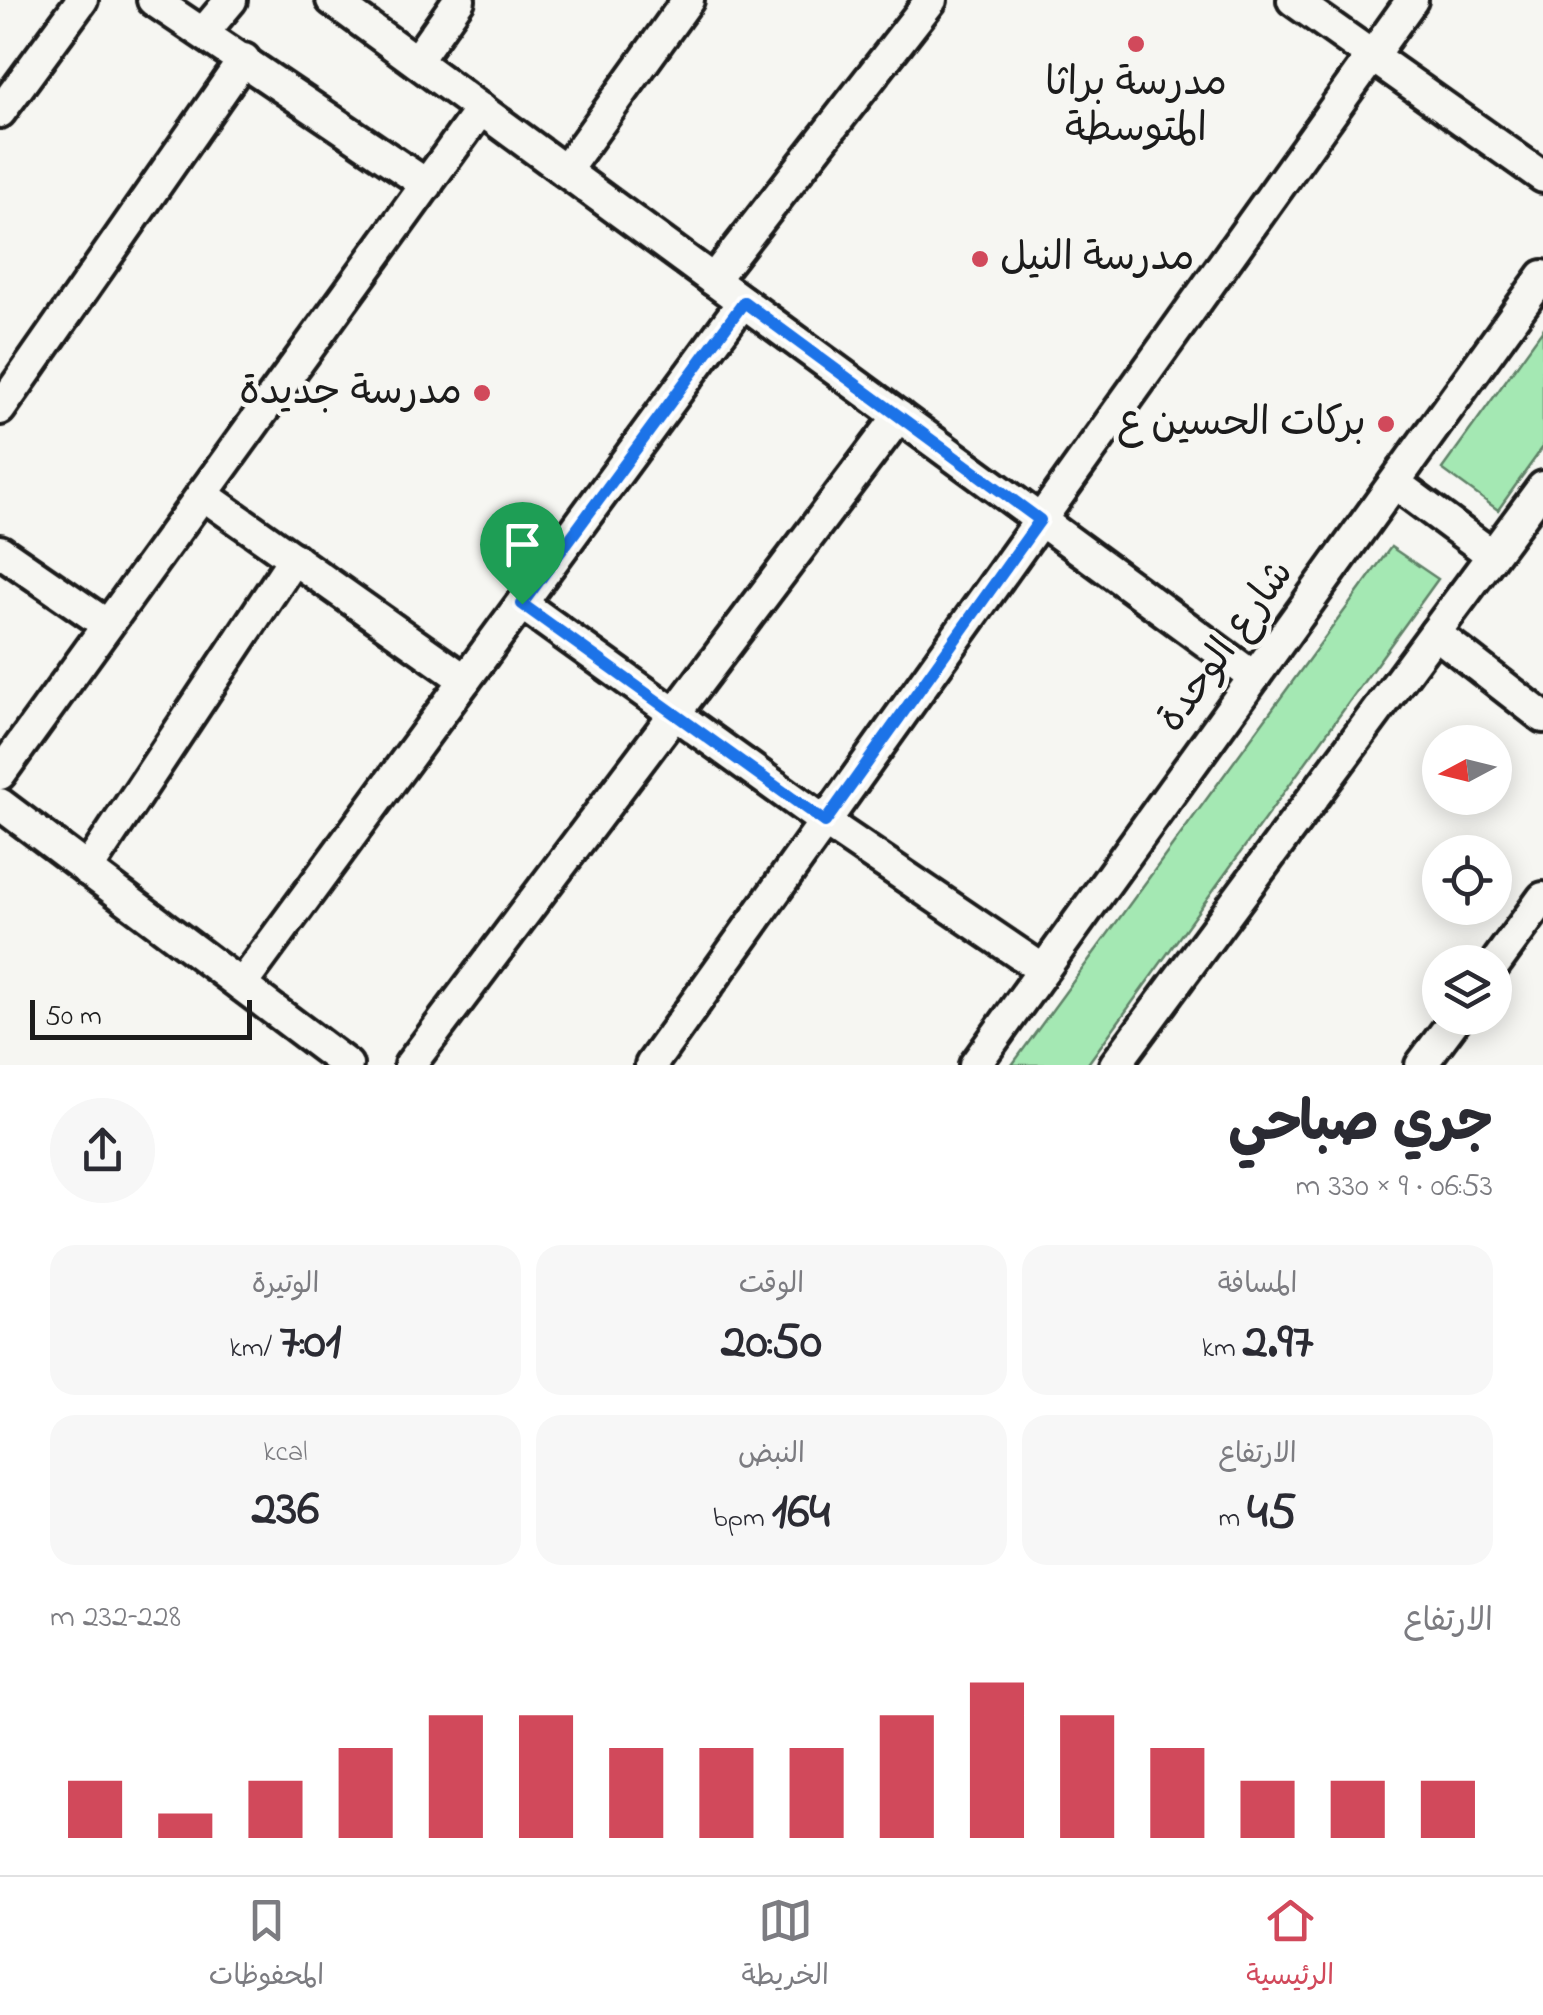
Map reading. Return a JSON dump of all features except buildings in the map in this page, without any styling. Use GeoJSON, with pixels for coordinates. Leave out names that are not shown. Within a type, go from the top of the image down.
{"type":"FeatureCollection","features":[{"type":"Feature","properties":{"kind":"street"},"geometry":{"type":"LineString","coordinates":[[0,112],[82,0]]}},
{"type":"Feature","properties":{"kind":"street"},"geometry":{"type":"LineString","coordinates":[[153,0],[427,185]]}},
{"type":"Feature","properties":{"kind":"street"},"geometry":{"type":"LineString","coordinates":[[204,32],[231,0]]}},
{"type":"Feature","properties":{"kind":"street"},"geometry":{"type":"LineString","coordinates":[[332,0],[1254,677]]}},
{"type":"Feature","properties":{"kind":"street"},"geometry":{"type":"LineString","coordinates":[[416,61],[459,0]]}},
{"type":"Feature","properties":{"kind":"street"},"geometry":{"type":"LineString","coordinates":[[565,171],[688,0]]}},
{"type":"Feature","properties":{"kind":"street"},"geometry":{"type":"LineString","coordinates":[[713,280],[931,0]]}},
{"type":"Feature","properties":{"kind":"street"},"geometry":{"type":"LineString","coordinates":[[1293,0],[1543,177]]}},
{"type":"Feature","properties":{"kind":"street"},"geometry":{"type":"LineString","coordinates":[[651,1065],[1412,0]]}},
{"type":"Feature","properties":{"kind":"street"},"geometry":{"type":"LineString","coordinates":[[0,408],[244,60]]}},
{"type":"Feature","properties":{"kind":"street"},"geometry":{"type":"LineString","coordinates":[[0,774],[481,109]]}},
{"type":"Feature","properties":{"kind":"street","name":"شارع الوحدة"},"geometry":{"type":"LineString","coordinates":[[975,1065],[1543,276]]}},
{"type":"Feature","properties":{"kind":"street"},"geometry":{"type":"LineString","coordinates":[[241,985],[744,302]]}},
{"type":"Feature","properties":{"kind":"street"},"geometry":{"type":"LineString","coordinates":[[410,1065],[898,416]]}},
{"type":"Feature","properties":{"kind":"street"},"geometry":{"type":"LineString","coordinates":[[1394,482],[1492,556]]}},
{"type":"Feature","properties":{"kind":"street"},"geometry":{"type":"LineString","coordinates":[[1115,1065],[1543,487]]}},
{"type":"Feature","properties":{"kind":"street"},"geometry":{"type":"LineString","coordinates":[[202,494],[465,680]]}},
{"type":"Feature","properties":{"kind":"street"},"geometry":{"type":"LineString","coordinates":[[0,551],[107,625]]}},
{"type":"Feature","properties":{"kind":"street"},"geometry":{"type":"LineString","coordinates":[[88,870],[294,558]]}},
{"type":"Feature","properties":{"kind":"street"},"geometry":{"type":"LineString","coordinates":[[522,604],[825,822],[1043,970]]}},
{"type":"Feature","properties":{"kind":"street"},"geometry":{"type":"LineString","coordinates":[[1435,633],[1543,718]]}},
{"type":"Feature","properties":{"kind":"street"},"geometry":{"type":"LineString","coordinates":[[0,804],[347,1065]]}},
{"type":"Feature","properties":{"kind":"street"},"geometry":{"type":"LineString","coordinates":[[1509,945],[1543,898]]}},
{"type":"Feature","properties":{"kind":"street"},"geometry":{"type":"LineString","coordinates":[[1421,1065],[1443,1035]]}},
{"type":"Feature","properties":{"kind":"green space"},"geometry":{"type":"Polygon","coordinates":[[[1543,329],[1543,447],[1498,510],[1442,469],[1543,329]]]}},
{"type":"Feature","properties":{"kind":"green space"},"geometry":{"type":"Polygon","coordinates":[[[1391,547],[1438,579],[1087,1065],[1012,1065],[1391,547]]]}},
{"type":"Feature","properties":{"kind":"place","name":"مدرسة براثا المتوسطة"},"geometry":{"type":"Point","coordinates":[1136,44]}},
{"type":"Feature","properties":{"kind":"place","name":"مدرسة النيل"},"geometry":{"type":"Point","coordinates":[980,259]}},
{"type":"Feature","properties":{"kind":"place","name":"مدرسة جديدة"},"geometry":{"type":"Point","coordinates":[482,393]}},
{"type":"Feature","properties":{"kind":"place","name":"بركات الحسين ع"},"geometry":{"type":"Point","coordinates":[1386,424]}},
{"type":"Feature","properties":{"kind":"route"},"geometry":{"type":"LineString","coordinates":[[744,302],[1040,520],[825,822],[522,604],[744,302]]}}]}
